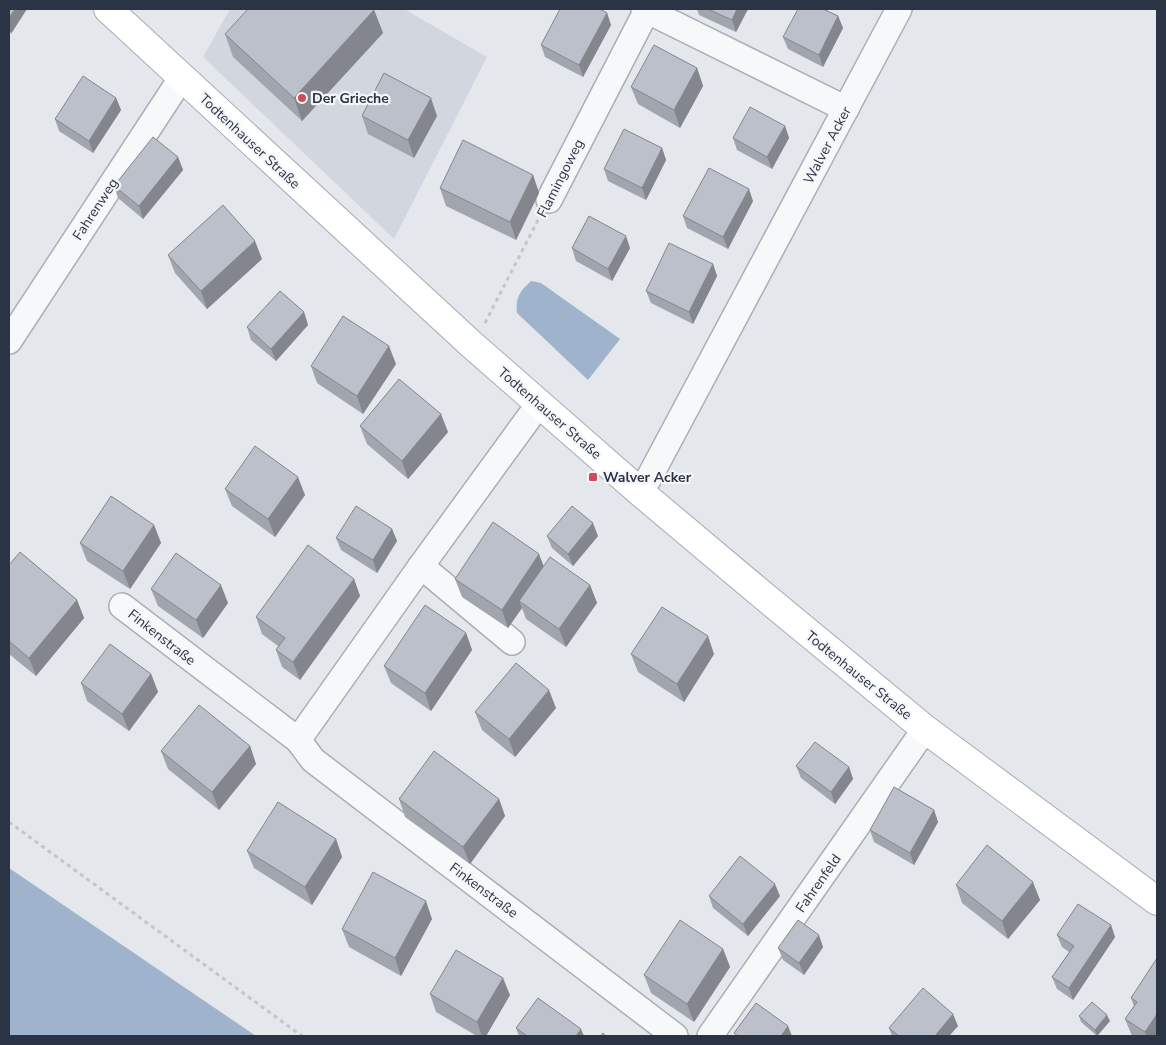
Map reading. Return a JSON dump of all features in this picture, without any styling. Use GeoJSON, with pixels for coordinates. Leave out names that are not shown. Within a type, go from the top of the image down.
{"type":"FeatureCollection","features":[{"type":"Feature","properties":{"kind":"main road","name":"Todtenhauser Straße"},"geometry":{"type":"LineString","coordinates":[[108,9],[470,344],[640,492],[925,729],[1157,901]]}},
{"type":"Feature","properties":{"kind":"street","name":"Walver Acker"},"geometry":{"type":"LineString","coordinates":[[640,492],[899,9]]}},
{"type":"Feature","properties":{"kind":"street","name":"Flamingoweg"},"geometry":{"type":"LineString","coordinates":[[549,200],[646,10],[846,109]]}},
{"type":"Feature","properties":{"kind":"street","name":"Fahrenweg"},"geometry":{"type":"LineString","coordinates":[[9,341],[182,77]]}},
{"type":"Feature","properties":{"kind":"street"},"geometry":{"type":"LineString","coordinates":[[298,740],[539,404]]}},
{"type":"Feature","properties":{"kind":"street"},"geometry":{"type":"LineString","coordinates":[[421,566],[512,642]]}},
{"type":"Feature","properties":{"kind":"street","name":"Finkenstraße"},"geometry":{"type":"LineString","coordinates":[[122,606],[298,740],[313,760],[675,1036]]}},
{"type":"Feature","properties":{"kind":"street","name":"Fahrenfeld"},"geometry":{"type":"LineString","coordinates":[[710,1036],[925,729]]}},
{"type":"Feature","properties":{"kind":"path","name":"Flamingoweg"},"geometry":{"type":"LineString","coordinates":[[470,344],[484,325],[549,200]]}},
{"type":"Feature","properties":{"kind":"path"},"geometry":{"type":"LineString","coordinates":[[9,822],[302,1036]]}},
{"type":"Feature","properties":{"kind":"shaded area"},"geometry":{"type":"Polygon","coordinates":[[[230,9],[404,9],[487,57],[394,239],[203,57],[230,9]]]}},
{"type":"Feature","properties":{"kind":"water"},"geometry":{"type":"Polygon","coordinates":[[[531,281],[541,283],[620,339],[588,380],[517,313],[519,295],[531,281]]]}},
{"type":"Feature","properties":{"kind":"water"},"geometry":{"type":"Polygon","coordinates":[[[9,868],[256,1036],[9,1036],[9,868]]]}},
{"type":"Feature","properties":{"kind":"building"},"geometry":{"type":"Polygon","coordinates":[[[9,9],[15,9],[9,18],[9,9]]]}},
{"type":"Feature","properties":{"kind":"building"},"geometry":{"type":"Polygon","coordinates":[[[248,9],[374,10],[294,98],[225,34],[248,9]]]}},
{"type":"Feature","properties":{"kind":"building"},"geometry":{"type":"Polygon","coordinates":[[[560,9],[600,9],[607,13],[579,65],[541,45],[560,9]]]}},
{"type":"Feature","properties":{"kind":"building"},"geometry":{"type":"Polygon","coordinates":[[[708,9],[737,9],[732,20],[708,9]]]}},
{"type":"Feature","properties":{"kind":"building"},"geometry":{"type":"Polygon","coordinates":[[[798,9],[823,9],[838,16],[819,55],[783,37],[798,9]]]}},
{"type":"Feature","properties":{"kind":"building"},"geometry":{"type":"Polygon","coordinates":[[[654,45],[697,68],[674,110],[631,87],[654,45]]]}},
{"type":"Feature","properties":{"kind":"building"},"geometry":{"type":"Polygon","coordinates":[[[384,73],[431,98],[408,140],[362,116],[384,73]]]}},
{"type":"Feature","properties":{"kind":"building"},"geometry":{"type":"Polygon","coordinates":[[[83,76],[116,98],[89,141],[55,119],[83,76]]]}},
{"type":"Feature","properties":{"kind":"building"},"geometry":{"type":"Polygon","coordinates":[[[750,107],[785,126],[767,157],[733,138],[750,107]]]}},
{"type":"Feature","properties":{"kind":"building"},"geometry":{"type":"Polygon","coordinates":[[[624,129],[662,148],[642,188],[604,169],[624,129]]]}},
{"type":"Feature","properties":{"kind":"building"},"geometry":{"type":"Polygon","coordinates":[[[153,137],[178,157],[139,206],[114,186],[153,137]]]}},
{"type":"Feature","properties":{"kind":"building"},"geometry":{"type":"Polygon","coordinates":[[[463,140],[533,175],[510,222],[440,188],[463,140]]]}},
{"type":"Feature","properties":{"kind":"building"},"geometry":{"type":"Polygon","coordinates":[[[709,168],[749,189],[723,237],[683,216],[709,168]]]}},
{"type":"Feature","properties":{"kind":"building"},"geometry":{"type":"Polygon","coordinates":[[[223,205],[255,241],[201,291],[168,255],[223,205]]]}},
{"type":"Feature","properties":{"kind":"building"},"geometry":{"type":"Polygon","coordinates":[[[589,216],[626,236],[608,269],[572,248],[589,216]]]}},
{"type":"Feature","properties":{"kind":"building"},"geometry":{"type":"Polygon","coordinates":[[[669,243],[713,264],[689,312],[646,291],[669,243]]]}},
{"type":"Feature","properties":{"kind":"building"},"geometry":{"type":"Polygon","coordinates":[[[280,291],[304,312],[271,349],[247,327],[280,291]]]}},
{"type":"Feature","properties":{"kind":"building"},"geometry":{"type":"Polygon","coordinates":[[[343,316],[389,346],[357,396],[311,366],[343,316]]]}},
{"type":"Feature","properties":{"kind":"building"},"geometry":{"type":"Polygon","coordinates":[[[399,379],[441,414],[402,461],[360,426],[399,379]]]}},
{"type":"Feature","properties":{"kind":"building"},"geometry":{"type":"Polygon","coordinates":[[[255,446],[298,477],[268,519],[225,489],[255,446]]]}},
{"type":"Feature","properties":{"kind":"building"},"geometry":{"type":"Polygon","coordinates":[[[111,496],[154,525],[123,571],[80,543],[111,496]]]}},
{"type":"Feature","properties":{"kind":"building"},"geometry":{"type":"Polygon","coordinates":[[[356,506],[392,529],[373,560],[336,538],[356,506]]]}},
{"type":"Feature","properties":{"kind":"building"},"geometry":{"type":"Polygon","coordinates":[[[572,506],[593,523],[568,554],[547,536],[572,506]]]}},
{"type":"Feature","properties":{"kind":"building"},"geometry":{"type":"Polygon","coordinates":[[[493,522],[539,554],[502,610],[455,579],[493,522]]]}},
{"type":"Feature","properties":{"kind":"building"},"geometry":{"type":"Polygon","coordinates":[[[308,545],[354,579],[293,662],[276,650],[285,638],[256,617],[308,545]]]}},
{"type":"Feature","properties":{"kind":"building"},"geometry":{"type":"Polygon","coordinates":[[[20,552],[77,600],[29,658],[9,641],[9,565],[20,552]]]}},
{"type":"Feature","properties":{"kind":"building"},"geometry":{"type":"Polygon","coordinates":[[[176,553],[221,585],[196,620],[151,589],[176,553]]]}},
{"type":"Feature","properties":{"kind":"building"},"geometry":{"type":"Polygon","coordinates":[[[550,557],[590,585],[559,629],[519,601],[550,557]]]}},
{"type":"Feature","properties":{"kind":"building"},"geometry":{"type":"Polygon","coordinates":[[[425,605],[466,633],[425,693],[384,666],[425,605]]]}},
{"type":"Feature","properties":{"kind":"building"},"geometry":{"type":"Polygon","coordinates":[[[662,607],[708,636],[677,684],[631,654],[662,607]]]}},
{"type":"Feature","properties":{"kind":"building"},"geometry":{"type":"Polygon","coordinates":[[[110,644],[151,674],[122,714],[81,683],[110,644]]]}},
{"type":"Feature","properties":{"kind":"building"},"geometry":{"type":"Polygon","coordinates":[[[516,663],[549,690],[509,739],[475,712],[516,663]]]}},
{"type":"Feature","properties":{"kind":"building"},"geometry":{"type":"Polygon","coordinates":[[[199,705],[250,746],[212,792],[161,751],[199,705]]]}},
{"type":"Feature","properties":{"kind":"building"},"geometry":{"type":"Polygon","coordinates":[[[815,742],[849,767],[831,792],[796,766],[815,742]]]}},
{"type":"Feature","properties":{"kind":"building"},"geometry":{"type":"Polygon","coordinates":[[[434,751],[499,799],[463,847],[399,799],[434,751]]]}},
{"type":"Feature","properties":{"kind":"building"},"geometry":{"type":"Polygon","coordinates":[[[894,787],[934,810],[910,853],[870,830],[894,787]]]}},
{"type":"Feature","properties":{"kind":"building"},"geometry":{"type":"Polygon","coordinates":[[[278,802],[336,839],[305,887],[247,851],[278,802]]]}},
{"type":"Feature","properties":{"kind":"building"},"geometry":{"type":"Polygon","coordinates":[[[987,845],[1033,882],[1002,921],[956,885],[987,845]]]}},
{"type":"Feature","properties":{"kind":"building"},"geometry":{"type":"Polygon","coordinates":[[[740,856],[775,884],[743,924],[709,896],[740,856]]]}},
{"type":"Feature","properties":{"kind":"building"},"geometry":{"type":"Polygon","coordinates":[[[373,872],[426,901],[395,958],[342,929],[373,872]]]}},
{"type":"Feature","properties":{"kind":"building"},"geometry":{"type":"Polygon","coordinates":[[[1078,904],[1111,925],[1069,988],[1052,977],[1074,946],[1057,935],[1078,904]]]}},
{"type":"Feature","properties":{"kind":"building"},"geometry":{"type":"Polygon","coordinates":[[[680,920],[723,949],[687,1004],[644,975],[680,920]]]}},
{"type":"Feature","properties":{"kind":"building"},"geometry":{"type":"Polygon","coordinates":[[[798,920],[819,935],[799,963],[778,948],[798,920]]]}},
{"type":"Feature","properties":{"kind":"building"},"geometry":{"type":"Polygon","coordinates":[[[456,950],[503,978],[477,1022],[430,994],[456,950]]]}},
{"type":"Feature","properties":{"kind":"building"},"geometry":{"type":"Polygon","coordinates":[[[1157,958],[1157,1014],[1145,1032],[1125,1019],[1137,1002],[1131,998],[1157,958]]]}},
{"type":"Feature","properties":{"kind":"building"},"geometry":{"type":"Polygon","coordinates":[[[923,988],[953,1014],[935,1036],[899,1036],[889,1028],[923,988]]]}},
{"type":"Feature","properties":{"kind":"building"},"geometry":{"type":"Polygon","coordinates":[[[538,998],[581,1029],[576,1036],[527,1036],[516,1028],[538,998]]]}},
{"type":"Feature","properties":{"kind":"building"},"geometry":{"type":"Polygon","coordinates":[[[1092,1002],[1107,1015],[1095,1030],[1079,1016],[1092,1002]]]}},
{"type":"Feature","properties":{"kind":"building"},"geometry":{"type":"Polygon","coordinates":[[[756,1003],[788,1026],[781,1036],[738,1036],[734,1033],[756,1003]]]}},
{"type":"Feature","properties":{"kind":"place","name":"Der Grieche"},"geometry":{"type":"Point","coordinates":[302,98]}},
{"type":"Feature","properties":{"kind":"place","name":"Walver Acker"},"geometry":{"type":"Point","coordinates":[593,477]}}]}
